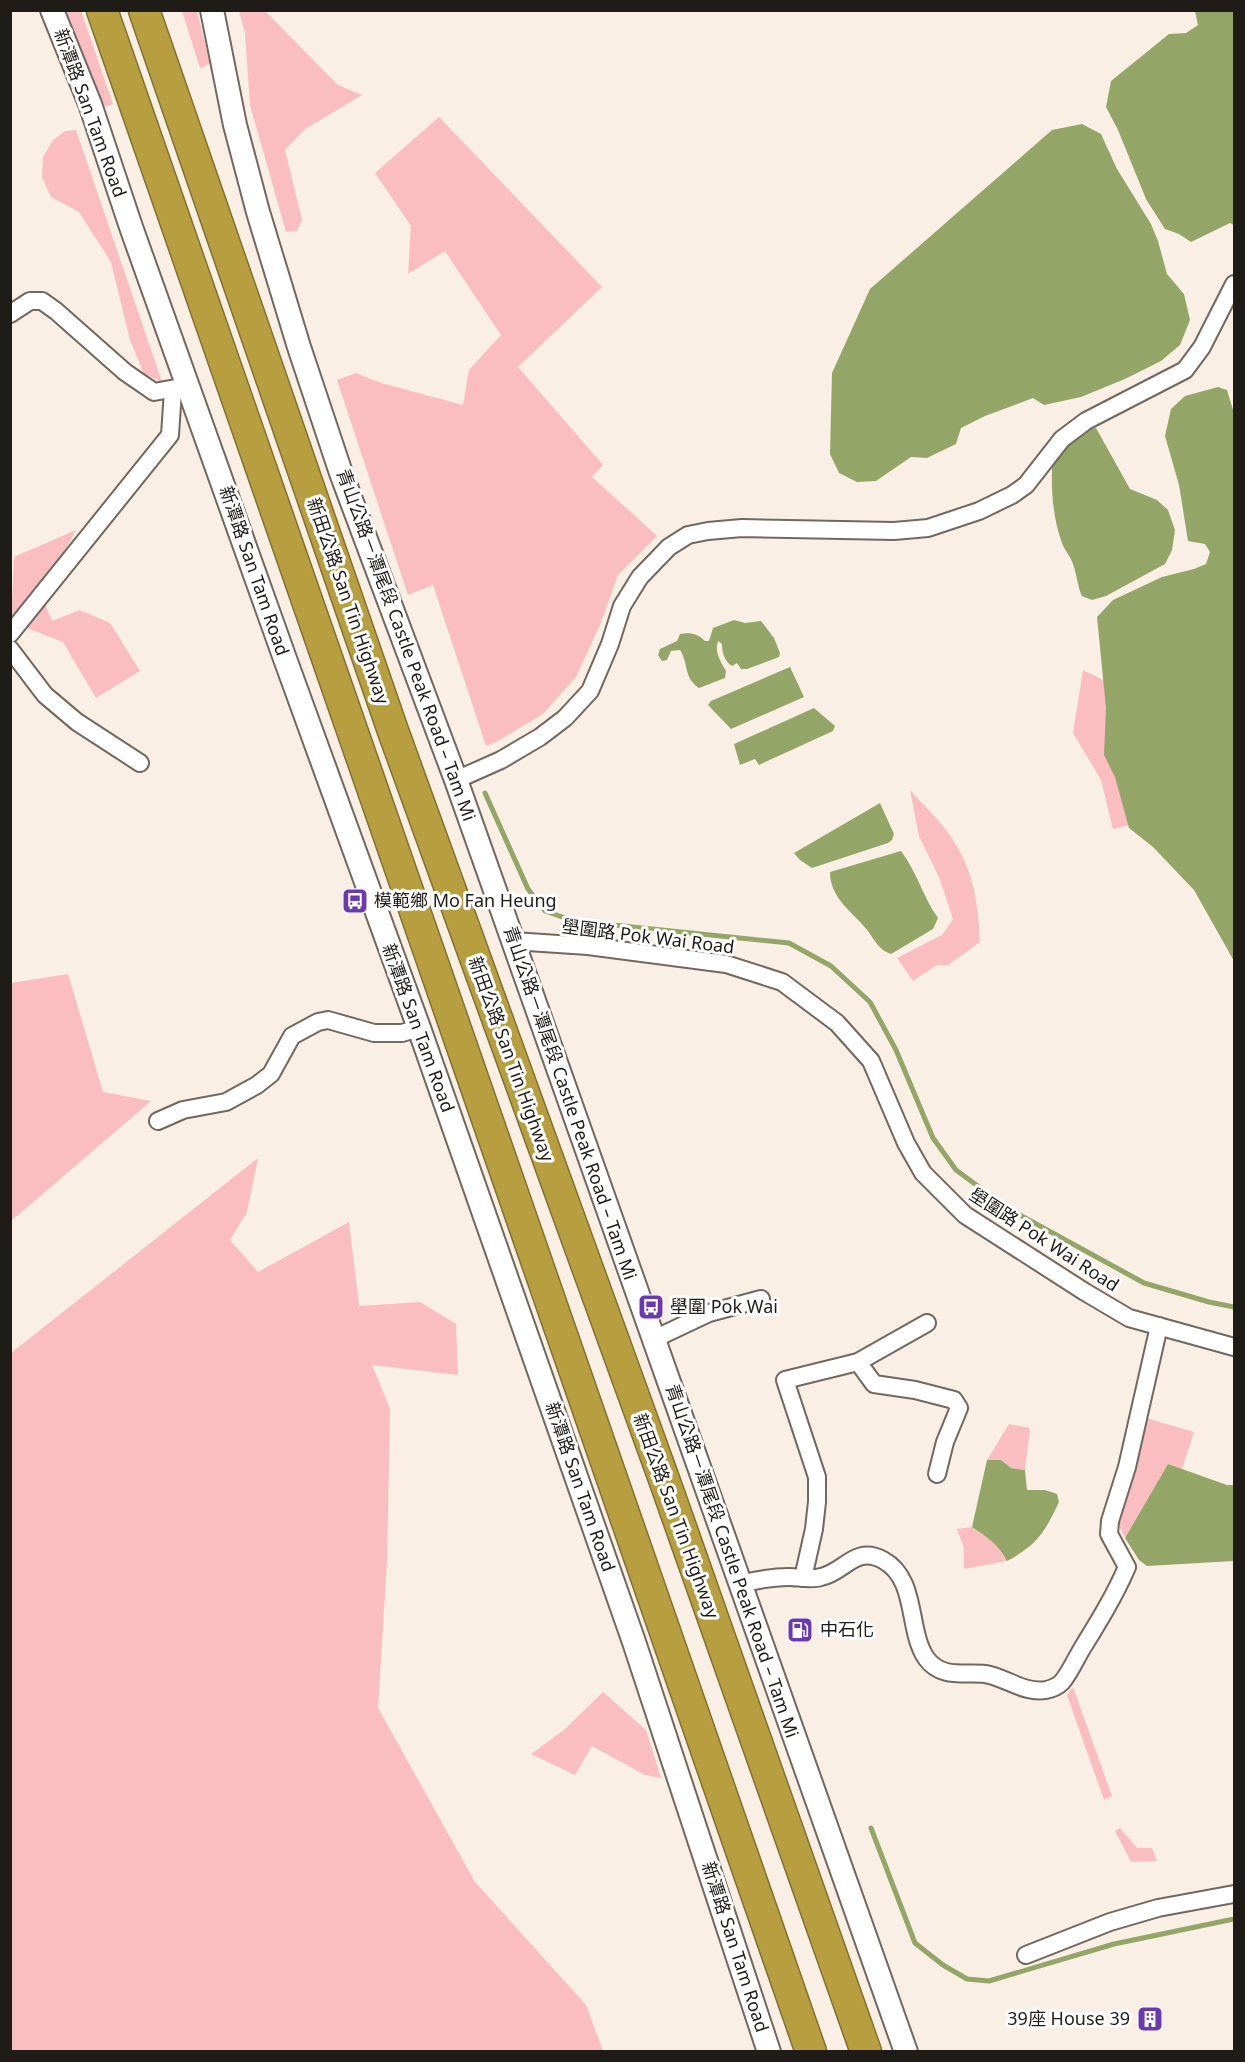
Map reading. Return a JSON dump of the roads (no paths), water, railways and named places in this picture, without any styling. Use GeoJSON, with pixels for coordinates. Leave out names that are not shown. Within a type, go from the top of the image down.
{"type":"FeatureCollection","features":[{"type":"Feature","properties":{"kind":"highway"},"geometry":{"type":"LineString","coordinates":[[102,10],[812,2052]]}},
{"type":"Feature","properties":{"kind":"highway","name":"新田公路 San Tin Highway"},"geometry":{"type":"LineString","coordinates":[[144,10],[393,731],[665,1482],[866,2052]]}},
{"type":"Feature","properties":{"kind":"street","name":"新潭路 San Tam Road"},"geometry":{"type":"LineString","coordinates":[[52,10],[83,85],[180,387],[284,656],[419,1028],[634,1642],[770,2052]]}},
{"type":"Feature","properties":{"kind":"street","name":"青山公路－潭尾段 Castle Peak Road – Tam Mi"},"geometry":{"type":"LineString","coordinates":[[212,10],[235,125],[246,166],[300,347],[341,473],[456,780],[906,2052]]}},
{"type":"Feature","properties":{"kind":"street"},"geometry":{"type":"LineString","coordinates":[[456,780],[501,760],[540,737],[565,718],[590,691],[610,644],[622,606],[640,577],[669,547],[688,536],[708,531],[742,528],[894,531],[928,528],[980,511],[1012,495],[1026,484],[1062,439],[1086,421],[1185,370],[1202,347],[1234,284]]}},
{"type":"Feature","properties":{"kind":"street"},"geometry":{"type":"LineString","coordinates":[[10,314],[30,301],[42,301],[56,310],[125,372],[154,392],[180,387],[170,435],[10,634]]}},
{"type":"Feature","properties":{"kind":"street"},"geometry":{"type":"LineString","coordinates":[[10,649],[45,695],[77,722],[140,763]]}},
{"type":"Feature","properties":{"kind":"street","name":"壆圍路 Pok Wai Road"},"geometry":{"type":"LineString","coordinates":[[513,941],[588,946],[726,964],[782,982],[837,1023],[871,1061],[906,1143],[923,1173],[965,1215],[1129,1318],[1234,1347]]}},
{"type":"Feature","properties":{"kind":"street"},"geometry":{"type":"LineString","coordinates":[[158,1121],[183,1110],[226,1102],[256,1085],[272,1074],[292,1036],[318,1022],[328,1020],[375,1033],[402,1033],[419,1028]]}},
{"type":"Feature","properties":{"kind":"street"},"geometry":{"type":"LineString","coordinates":[[654,1339],[709,1314],[761,1299]]}},
{"type":"Feature","properties":{"kind":"street"},"geometry":{"type":"LineString","coordinates":[[803,1578],[814,1529],[817,1477],[785,1380],[858,1362],[927,1323]]}},
{"type":"Feature","properties":{"kind":"street"},"geometry":{"type":"LineString","coordinates":[[740,1584],[769,1578],[819,1578],[829,1575],[855,1557],[868,1555],[883,1560],[901,1578],[921,1647],[932,1665],[951,1674],[973,1673],[1000,1677],[1035,1690],[1047,1690],[1060,1684],[1118,1590],[1127,1567],[1109,1534],[1109,1527],[1127,1467],[1158,1326]]}},
{"type":"Feature","properties":{"kind":"street"},"geometry":{"type":"LineString","coordinates":[[858,1362],[874,1384],[915,1390],[954,1400],[959,1408],[945,1442],[937,1474]]}},
{"type":"Feature","properties":{"kind":"street"},"geometry":{"type":"LineString","coordinates":[[1026,1955],[1110,1922],[1158,1908],[1234,1894]]}},
{"type":"Feature","properties":{"kind":"waterway"},"geometry":{"type":"LineString","coordinates":[[485,793],[528,889],[545,911],[574,921],[789,943],[831,966],[870,1002],[896,1050],[933,1138],[956,1170],[1009,1209],[1144,1283],[1234,1307]]}},
{"type":"Feature","properties":{"kind":"waterway"},"geometry":{"type":"LineString","coordinates":[[871,1828],[915,1943],[943,1965],[967,1979],[989,1981],[1114,1944],[1234,1919]]}},
{"type":"Feature","properties":{"kind":"place","name":"模範鄉 Mo Fan Heung"},"geometry":{"type":"Point","coordinates":[355,901]}},
{"type":"Feature","properties":{"kind":"place","name":"壆圍 Pok Wai"},"geometry":{"type":"Point","coordinates":[651,1307]}},
{"type":"Feature","properties":{"kind":"place","name":"中石化"},"geometry":{"type":"Point","coordinates":[800,1630]}},
{"type":"Feature","properties":{"kind":"place","name":"39座 House 39"},"geometry":{"type":"Point","coordinates":[1150,2019]}}]}
